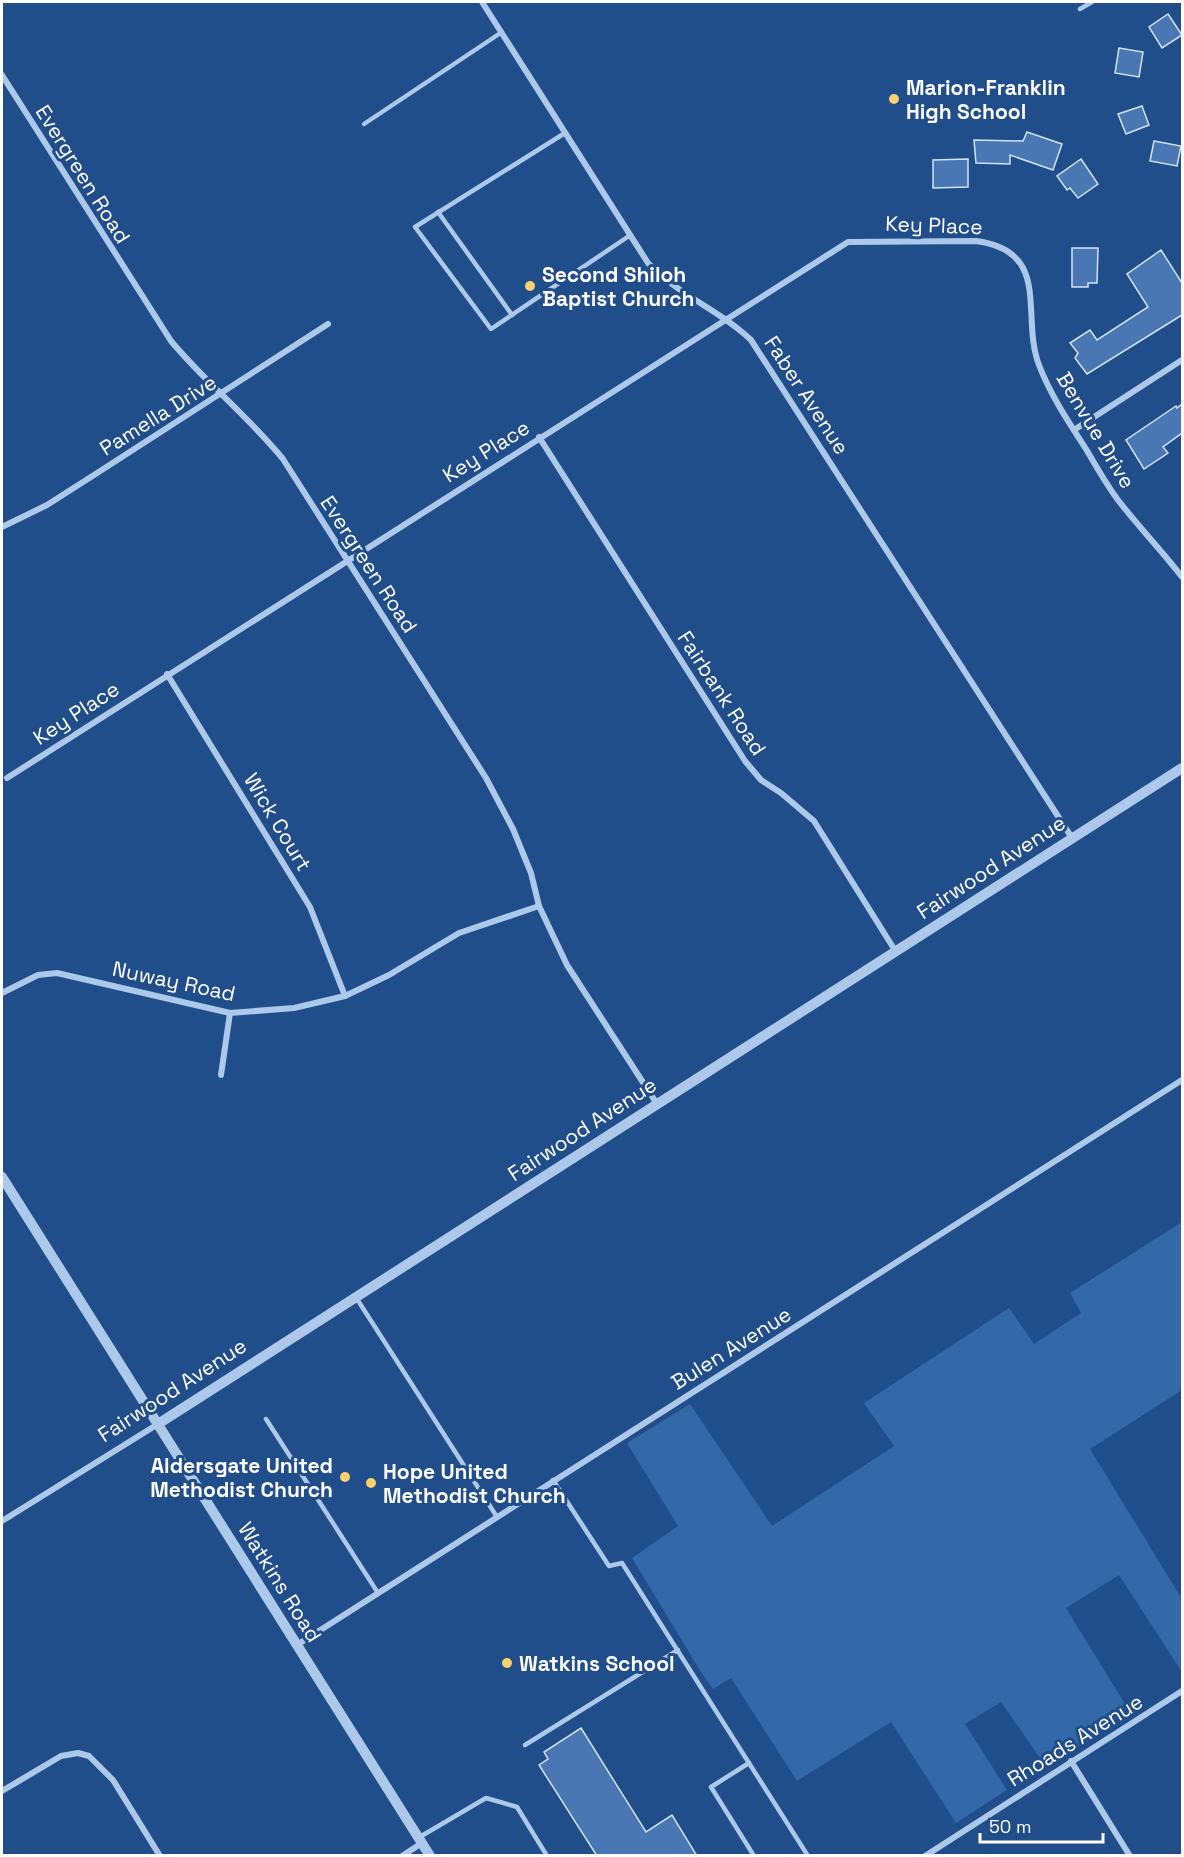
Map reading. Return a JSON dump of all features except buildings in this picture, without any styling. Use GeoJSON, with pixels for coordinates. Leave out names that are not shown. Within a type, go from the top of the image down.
{"type":"FeatureCollection","features":[{"type":"Feature","properties":{"kind":"street","name":"Faber Avenue"},"geometry":{"type":"LineString","coordinates":[[482,2],[648,263],[671,286],[724,319],[751,340],[771,368],[1072,838]]}},
{"type":"Feature","properties":{"kind":"street","name":"Evergreen Road"},"geometry":{"type":"LineString","coordinates":[[2,75],[162,328],[199,374],[255,425],[283,459],[486,778],[513,829],[531,873],[539,906],[567,965],[657,1104]]}},
{"type":"Feature","properties":{"kind":"street","name":"Key Place"},"geometry":{"type":"LineString","coordinates":[[7,778],[346,559],[848,242],[976,242],[992,244],[1008,250]]}},
{"type":"Feature","properties":{"kind":"street","name":"Benvue Drive"},"geometry":{"type":"LineString","coordinates":[[1008,250],[1025,273],[1031,286],[1032,331],[1038,362],[1052,396],[1117,499],[1182,577]]}},
{"type":"Feature","properties":{"kind":"street","name":"Pamella Drive"},"geometry":{"type":"LineString","coordinates":[[2,527],[47,505],[328,324]]}},
{"type":"Feature","properties":{"kind":"street"},"geometry":{"type":"LineString","coordinates":[[1074,430],[1182,360]]}},
{"type":"Feature","properties":{"kind":"street","name":"Fairbank Road"},"geometry":{"type":"LineString","coordinates":[[539,437],[745,762],[761,780],[781,793],[814,821],[896,952]]}},
{"type":"Feature","properties":{"kind":"street","name":"Wick Court"},"geometry":{"type":"LineString","coordinates":[[167,674],[310,907],[345,996]]}},
{"type":"Feature","properties":{"kind":"street","name":"Fairwood Avenue"},"geometry":{"type":"LineString","coordinates":[[2,1521],[158,1424],[1182,768]]}},
{"type":"Feature","properties":{"kind":"street","name":"Nuway Road"},"geometry":{"type":"LineString","coordinates":[[2,993],[38,975],[57,973],[230,1013],[294,1008],[345,996],[389,975],[459,933],[539,906]]}},
{"type":"Feature","properties":{"kind":"street"},"geometry":{"type":"LineString","coordinates":[[221,1075],[230,1013]]}},
{"type":"Feature","properties":{"kind":"street","name":"Bulen Avenue"},"geometry":{"type":"LineString","coordinates":[[297,1645],[1182,1080]]}},
{"type":"Feature","properties":{"kind":"street","name":"Watkins Road"},"geometry":{"type":"LineString","coordinates":[[2,1177],[430,1856]]}},
{"type":"Feature","properties":{"kind":"street","name":"Rhoads Avenue"},"geometry":{"type":"LineString","coordinates":[[926,1856],[1182,1691]]}},
{"type":"Feature","properties":{"kind":"street"},"geometry":{"type":"LineString","coordinates":[[2,1791],[47,1763],[61,1756],[78,1753],[98,1763],[113,1780],[160,1856]]}},
{"type":"Feature","properties":{"kind":"street"},"geometry":{"type":"LineString","coordinates":[[1071,1761],[1130,1856]]}},
{"type":"Feature","properties":{"kind":"street"},"geometry":{"type":"LineString","coordinates":[[402,1856],[420,1841]]}},
{"type":"Feature","properties":{"kind":"lane"},"geometry":{"type":"LineString","coordinates":[[1080,9],[1092,2]]}},
{"type":"Feature","properties":{"kind":"lane"},"geometry":{"type":"LineString","coordinates":[[364,124],[502,32]]}},
{"type":"Feature","properties":{"kind":"lane"},"geometry":{"type":"LineString","coordinates":[[565,133],[415,227],[491,329],[629,236]]}},
{"type":"Feature","properties":{"kind":"lane"},"geometry":{"type":"LineString","coordinates":[[438,212],[512,315]]}},
{"type":"Feature","properties":{"kind":"lane"},"geometry":{"type":"LineString","coordinates":[[355,1296],[497,1516]]}},
{"type":"Feature","properties":{"kind":"lane"},"geometry":{"type":"LineString","coordinates":[[266,1419],[378,1593]]}},
{"type":"Feature","properties":{"kind":"lane"},"geometry":{"type":"LineString","coordinates":[[553,1480],[609,1566],[622,1563],[808,1856]]}},
{"type":"Feature","properties":{"kind":"lane"},"geometry":{"type":"LineString","coordinates":[[525,1745],[678,1650]]}},
{"type":"Feature","properties":{"kind":"lane"},"geometry":{"type":"LineString","coordinates":[[749,1764],[711,1787],[754,1856]]}},
{"type":"Feature","properties":{"kind":"lane"},"geometry":{"type":"LineString","coordinates":[[420,1841],[486,1798],[517,1807],[547,1856]]}},
{"type":"Feature","properties":{"kind":"shaded area"},"geometry":{"type":"Polygon","coordinates":[[[1182,1222],[1182,1390],[1090,1449],[1182,1599],[1182,1672],[1119,1575],[1066,1608],[1130,1712],[1047,1768],[1001,1702],[965,1724],[1007,1790],[956,1823],[891,1722],[797,1781],[731,1678],[713,1689],[632,1558],[678,1526],[627,1443],[690,1404],[772,1526],[894,1446],[864,1403],[1009,1308],[1034,1344],[1081,1313],[1070,1293],[1182,1222]]]}},
{"type":"Feature","properties":{"kind":"place","name":"Marion-Franklin High School"},"geometry":{"type":"Point","coordinates":[894,99]}},
{"type":"Feature","properties":{"kind":"place","name":"Second Shiloh Baptist Church"},"geometry":{"type":"Point","coordinates":[530,286]}},
{"type":"Feature","properties":{"kind":"place","name":"Aldersgate United Methodist Church"},"geometry":{"type":"Point","coordinates":[345,1477]}},
{"type":"Feature","properties":{"kind":"place","name":"Hope United Methodist Church"},"geometry":{"type":"Point","coordinates":[371,1483]}},
{"type":"Feature","properties":{"kind":"place","name":"Watkins School"},"geometry":{"type":"Point","coordinates":[507,1663]}}]}
